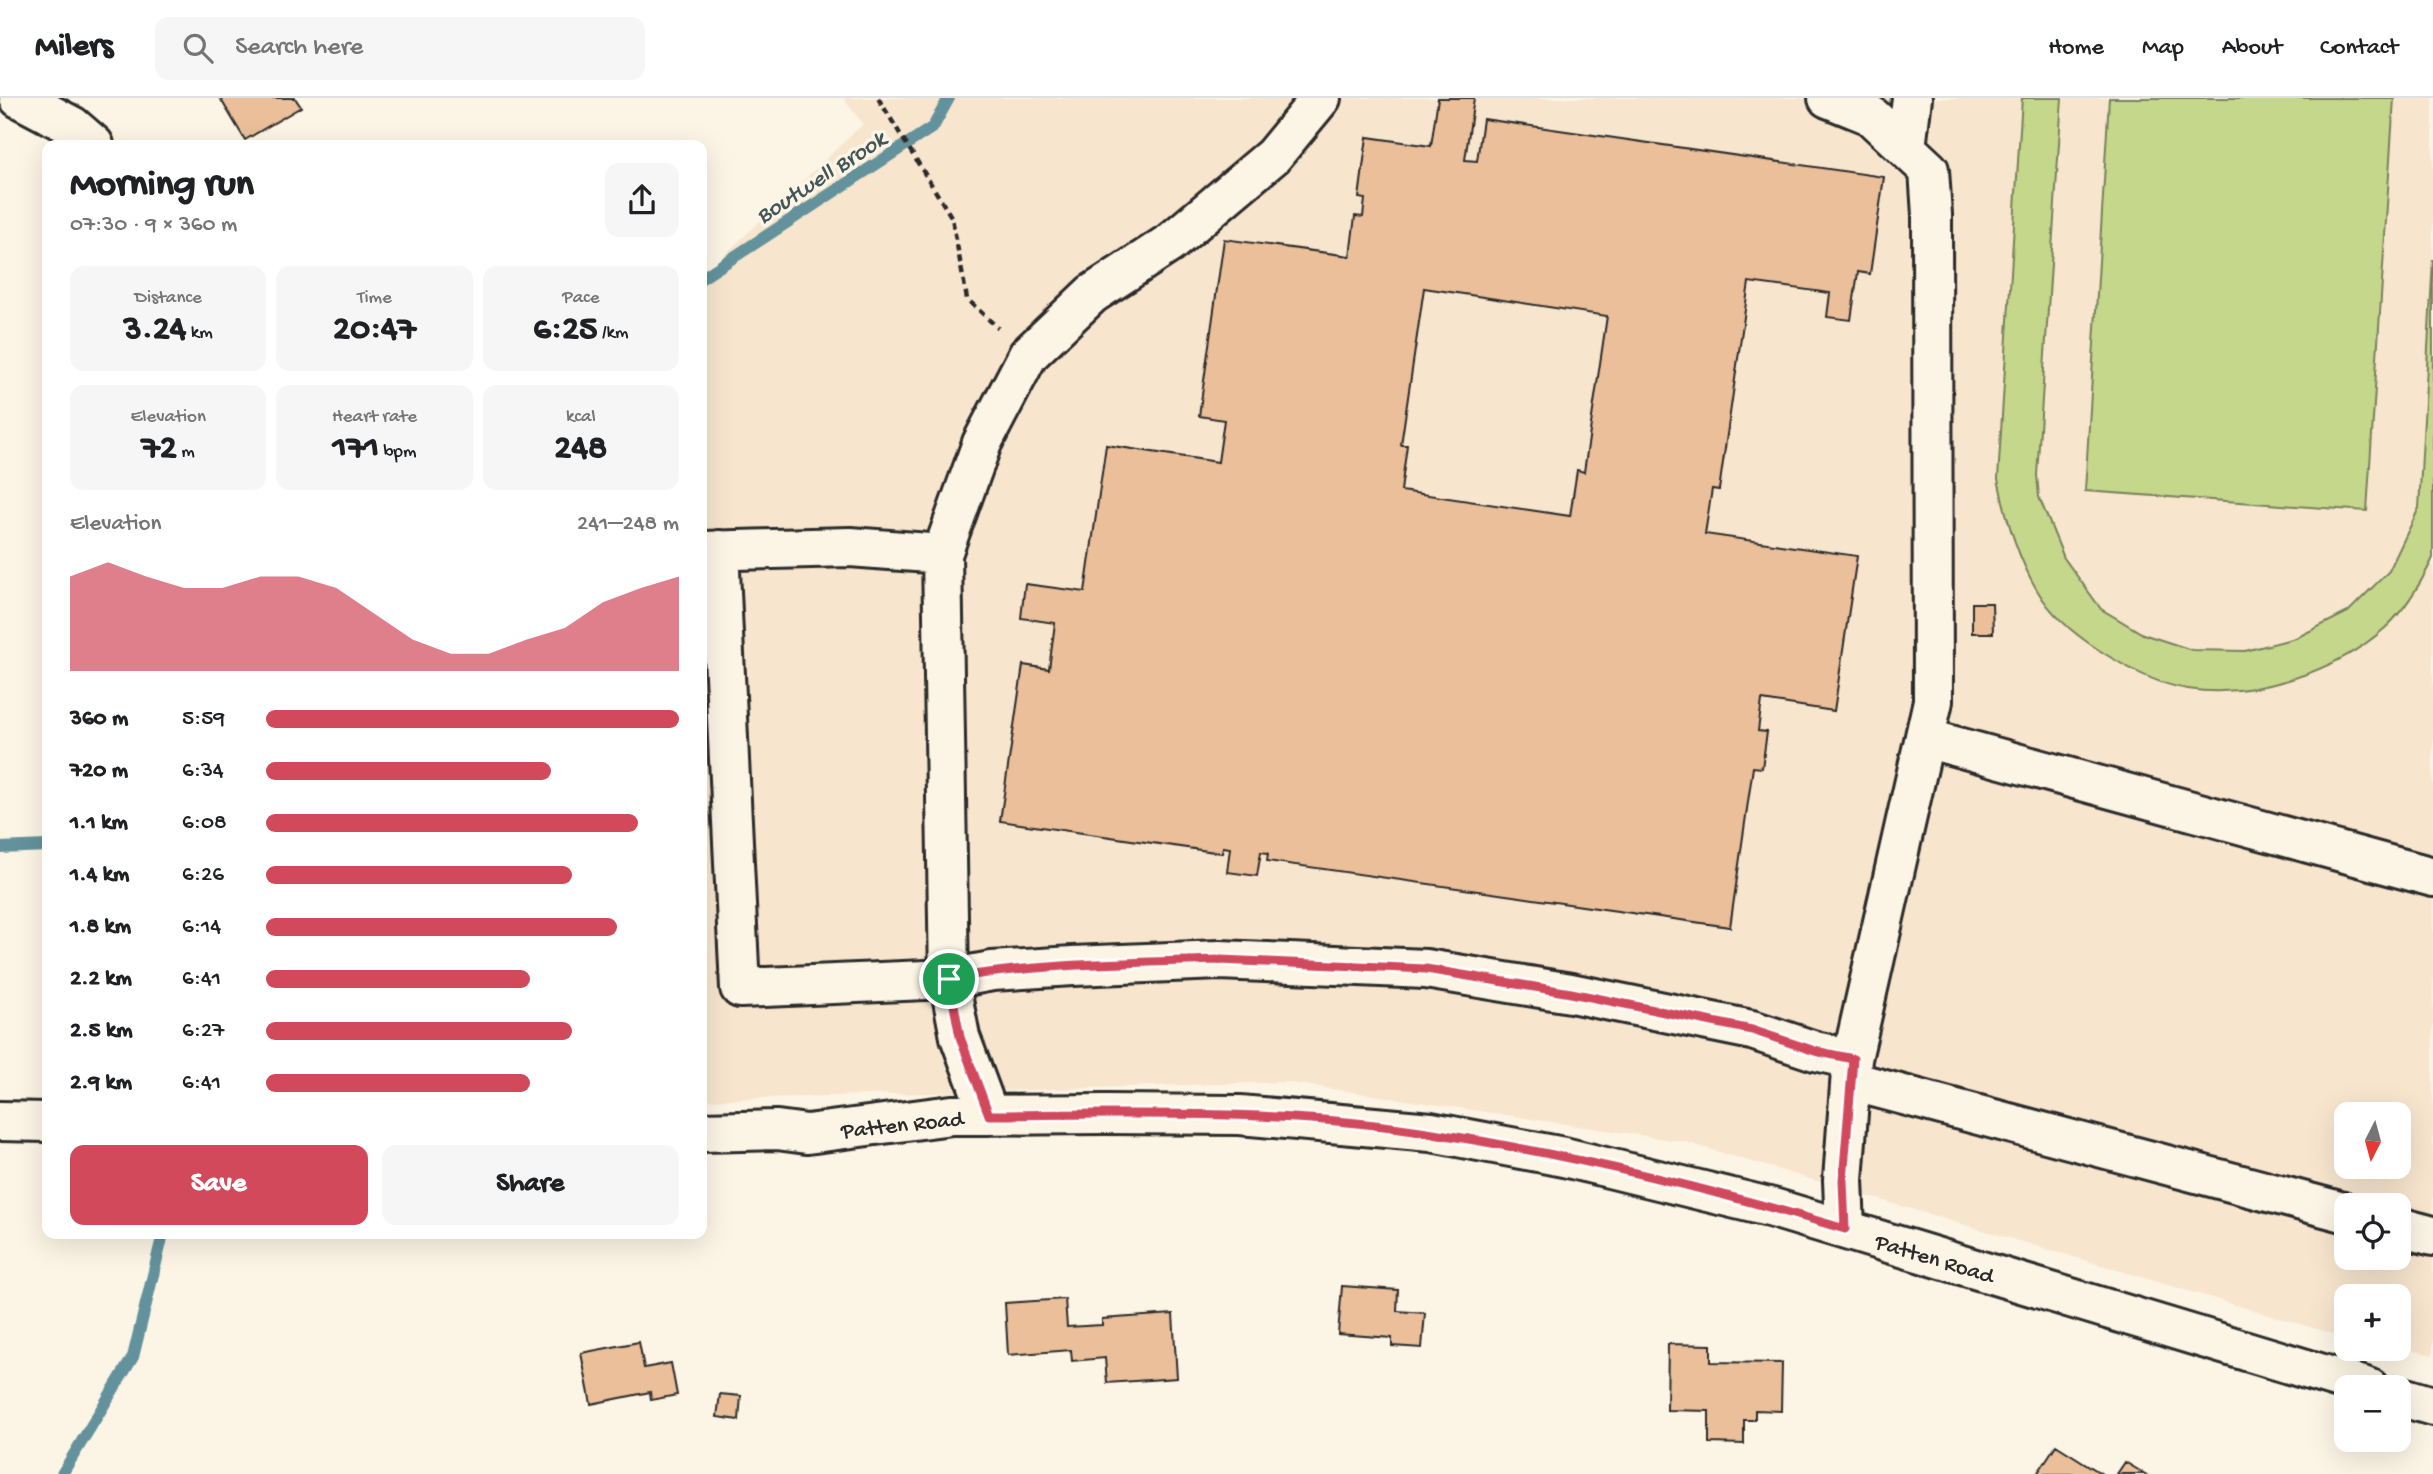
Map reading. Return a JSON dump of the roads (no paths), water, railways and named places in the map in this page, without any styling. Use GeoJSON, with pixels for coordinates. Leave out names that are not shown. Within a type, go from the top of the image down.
{"type":"FeatureCollection","features":[{"type":"Feature","properties":{"kind":"street"},"geometry":{"type":"LineString","coordinates":[[19,98],[72,126],[88,140]]}},
{"type":"Feature","properties":{"kind":"street"},"geometry":{"type":"LineString","coordinates":[[989,1115],[960,1037],[949,979],[942,555],[982,443],[1028,355],[1092,294],[1170,243],[1273,156],[1321,98]]}},
{"type":"Feature","properties":{"kind":"street"},"geometry":{"type":"LineString","coordinates":[[1828,98],[1870,115],[1929,170],[1933,215],[1933,701],[1852,1070],[1843,1180],[1845,1229]]}},
{"type":"Feature","properties":{"kind":"street"},"geometry":{"type":"LineString","coordinates":[[1906,148],[1912,98]]}},
{"type":"Feature","properties":{"kind":"street"},"geometry":{"type":"LineString","coordinates":[[942,555],[850,547],[710,551],[740,988],[949,979],[992,971],[1220,960],[1426,969],[1571,993],[1752,1030],[1815,1051],[1852,1070],[2334,1209]]}},
{"type":"Feature","properties":{"kind":"street"},"geometry":{"type":"LineString","coordinates":[[1925,738],[2433,877]]}},
{"type":"Feature","properties":{"kind":"street","name":"Patten Road"},"geometry":{"type":"LineString","coordinates":[[707,1132],[776,1130],[807,1134],[952,1115],[1240,1115],[1432,1132],[1564,1157],[1773,1208],[2334,1377]]}},
{"type":"Feature","properties":{"kind":"street"},"geometry":{"type":"LineString","coordinates":[[0,1121],[42,1122]]}},
{"type":"Feature","properties":{"kind":"street"},"geometry":{"type":"LineString","coordinates":[[2411,1230],[2433,1236]]}},
{"type":"Feature","properties":{"kind":"street"},"geometry":{"type":"LineString","coordinates":[[2411,1400],[2433,1406]]}},
{"type":"Feature","properties":{"kind":"waterway","name":"Boutwell Brook"},"geometry":{"type":"LineString","coordinates":[[707,275],[933,127],[949,98]]}},
{"type":"Feature","properties":{"kind":"waterway"},"geometry":{"type":"LineString","coordinates":[[0,848],[42,846]]}},
{"type":"Feature","properties":{"kind":"waterway","name":"Boutwell Brook"},"geometry":{"type":"LineString","coordinates":[[62,1474],[133,1357],[162,1239]]}}]}
